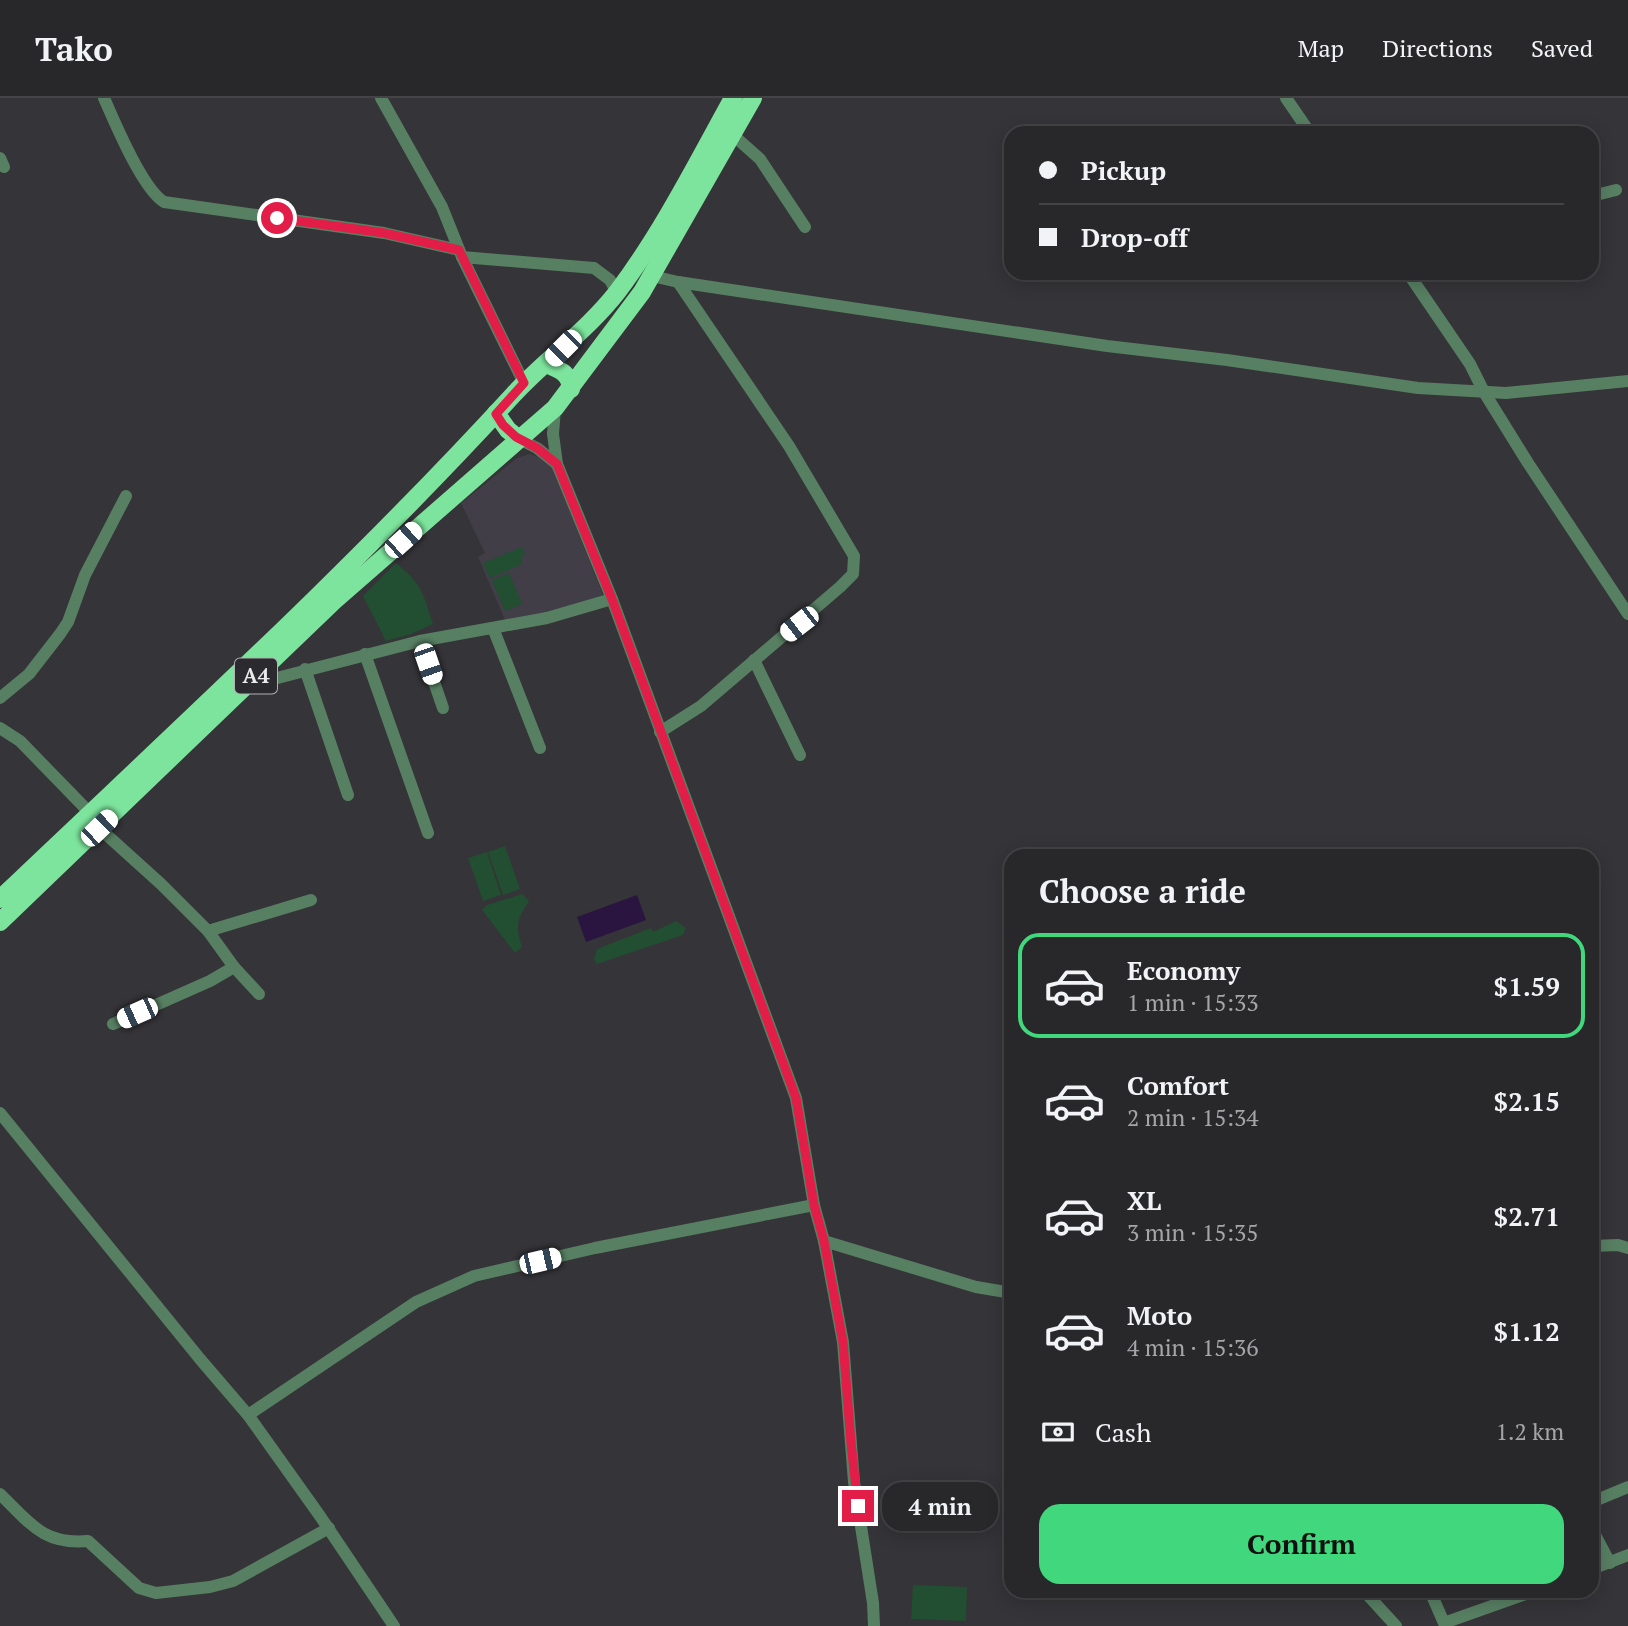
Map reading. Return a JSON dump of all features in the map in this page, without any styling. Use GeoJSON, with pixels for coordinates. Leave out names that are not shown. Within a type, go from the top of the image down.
{"type":"FeatureCollection","features":[{"type":"Feature","properties":{"kind":"highway","name":"A4"},"geometry":{"type":"LineString","coordinates":[[0,922],[94,821],[330,585],[524,383],[617,293],[666,219],[733,98]]}},
{"type":"Feature","properties":{"kind":"highway","name":"A4"},"geometry":{"type":"LineString","coordinates":[[0,899],[94,821],[246,686],[334,601],[555,408],[652,276],[753,98]]}},
{"type":"Feature","properties":{"kind":"highway"},"geometry":{"type":"LineString","coordinates":[[546,364],[566,373],[571,388]]}},
{"type":"Feature","properties":{"kind":"highway"},"geometry":{"type":"LineString","coordinates":[[496,414],[519,439]]}},
{"type":"Feature","properties":{"kind":"street"},"geometry":{"type":"LineString","coordinates":[[104,98],[126,147],[146,182],[164,202],[384,233],[460,253],[594,268],[610,280],[617,293]]}},
{"type":"Feature","properties":{"kind":"street"},"geometry":{"type":"LineString","coordinates":[[381,98],[442,207],[460,253],[524,383]]}},
{"type":"Feature","properties":{"kind":"street"},"geometry":{"type":"LineString","coordinates":[[1286,98],[1305,126]]}},
{"type":"Feature","properties":{"kind":"street"},"geometry":{"type":"LineString","coordinates":[[733,135],[760,159],[805,227]]}},
{"type":"Feature","properties":{"kind":"street"},"geometry":{"type":"LineString","coordinates":[[1599,194],[1616,190]]}},
{"type":"Feature","properties":{"kind":"street"},"geometry":{"type":"LineString","coordinates":[[652,276],[1107,346],[1227,360],[1418,388],[1485,392],[1541,391],[1628,381]]}},
{"type":"Feature","properties":{"kind":"street"},"geometry":{"type":"LineString","coordinates":[[1413,280],[1470,364],[1485,392],[1628,614]]}},
{"type":"Feature","properties":{"kind":"street"},"geometry":{"type":"LineString","coordinates":[[660,732],[701,706],[799,624],[853,574],[854,555],[789,446],[678,282]]}},
{"type":"Feature","properties":{"kind":"street"},"geometry":{"type":"LineString","coordinates":[[555,408],[553,434],[557,464],[612,599],[796,1098],[814,1205],[824,1241],[843,1342],[855,1482],[874,1626]]}},
{"type":"Feature","properties":{"kind":"street"},"geometry":{"type":"LineString","coordinates":[[519,439],[537,448],[557,464]]}},
{"type":"Feature","properties":{"kind":"street"},"geometry":{"type":"LineString","coordinates":[[0,698],[29,674],[68,622],[85,575],[126,496]]}},
{"type":"Feature","properties":{"kind":"street"},"geometry":{"type":"LineString","coordinates":[[246,686],[365,654],[547,618],[612,599]]}},
{"type":"Feature","properties":{"kind":"street"},"geometry":{"type":"LineString","coordinates":[[493,628],[540,748]]}},
{"type":"Feature","properties":{"kind":"street"},"geometry":{"type":"LineString","coordinates":[[420,641],[443,708]]}},
{"type":"Feature","properties":{"kind":"street"},"geometry":{"type":"LineString","coordinates":[[365,654],[428,833]]}},
{"type":"Feature","properties":{"kind":"street"},"geometry":{"type":"LineString","coordinates":[[754,660],[800,755]]}},
{"type":"Feature","properties":{"kind":"street"},"geometry":{"type":"LineString","coordinates":[[305,669],[348,795]]}},
{"type":"Feature","properties":{"kind":"street"},"geometry":{"type":"LineString","coordinates":[[0,728],[20,741],[94,821],[208,931],[234,967],[259,994]]}},
{"type":"Feature","properties":{"kind":"street"},"geometry":{"type":"LineString","coordinates":[[208,931],[312,900]]}},
{"type":"Feature","properties":{"kind":"street"},"geometry":{"type":"LineString","coordinates":[[113,1024],[210,981],[234,967]]}},
{"type":"Feature","properties":{"kind":"street"},"geometry":{"type":"LineString","coordinates":[[0,1113],[248,1415],[329,1528],[394,1626]]}},
{"type":"Feature","properties":{"kind":"street"},"geometry":{"type":"LineString","coordinates":[[248,1415],[416,1302],[474,1276],[595,1248],[814,1205]]}},
{"type":"Feature","properties":{"kind":"street"},"geometry":{"type":"LineString","coordinates":[[824,1241],[988,1290],[1004,1292]]}},
{"type":"Feature","properties":{"kind":"street"},"geometry":{"type":"LineString","coordinates":[[1599,1246],[1618,1245],[1628,1248]]}},
{"type":"Feature","properties":{"kind":"street"},"geometry":{"type":"LineString","coordinates":[[1599,1499],[1628,1487]]}},
{"type":"Feature","properties":{"kind":"street"},"geometry":{"type":"LineString","coordinates":[[0,1494],[39,1531],[68,1543],[88,1541],[139,1588],[150,1593],[210,1587],[233,1581],[329,1528]]}},
{"type":"Feature","properties":{"kind":"street"},"geometry":{"type":"LineString","coordinates":[[1599,1542],[1610,1563]]}},
{"type":"Feature","properties":{"kind":"street"},"geometry":{"type":"LineString","coordinates":[[1599,1567],[1628,1555]]}},
{"type":"Feature","properties":{"kind":"street"},"geometry":{"type":"LineString","coordinates":[[1371,1598],[1396,1626]]}},
{"type":"Feature","properties":{"kind":"street"},"geometry":{"type":"LineString","coordinates":[[1433,1598],[1444,1623],[1514,1598]]}},
{"type":"Feature","properties":{"kind":"shaded area"},"geometry":{"type":"Polygon","coordinates":[[[530,454],[552,467],[603,595],[550,614],[506,622],[478,557],[485,553],[461,503],[517,458],[530,454]]]}},
{"type":"Feature","properties":{"kind":"shaded area"},"geometry":{"type":"Polygon","coordinates":[[[637,895],[646,920],[586,942],[577,917],[637,895]]]}},
{"type":"Feature","properties":{"kind":"green space"},"geometry":{"type":"Polygon","coordinates":[[[522,547],[525,554],[521,558],[522,564],[490,578],[483,563],[522,547]]]}},
{"type":"Feature","properties":{"kind":"green space"},"geometry":{"type":"Polygon","coordinates":[[[396,563],[420,590],[433,624],[386,641],[363,596],[396,563]]]}},
{"type":"Feature","properties":{"kind":"green space"},"geometry":{"type":"Polygon","coordinates":[[[509,573],[522,604],[505,611],[492,580],[509,573]]]}},
{"type":"Feature","properties":{"kind":"green space"},"geometry":{"type":"Polygon","coordinates":[[[505,846],[520,889],[503,895],[488,852],[505,846]]]}},
{"type":"Feature","properties":{"kind":"green space"},"geometry":{"type":"Polygon","coordinates":[[[487,852],[501,895],[483,901],[468,858],[487,852]]]}},
{"type":"Feature","properties":{"kind":"green space"},"geometry":{"type":"Polygon","coordinates":[[[522,894],[529,901],[518,923],[522,947],[515,953],[482,910],[487,905],[522,894]]]}},
{"type":"Feature","properties":{"kind":"green space"},"geometry":{"type":"Polygon","coordinates":[[[676,921],[686,928],[683,935],[597,964],[594,959],[597,949],[651,928],[653,932],[676,921]]]}},
{"type":"Feature","properties":{"kind":"green space"},"geometry":{"type":"Polygon","coordinates":[[[913,1585],[967,1587],[966,1621],[911,1619],[913,1585]]]}},
{"type":"Feature","properties":{"kind":"route"},"geometry":{"type":"LineString","coordinates":[[277,218],[384,233],[459,250],[524,383],[496,414],[516,437],[537,448],[557,464],[612,599],[796,1098],[814,1205],[824,1241],[843,1342],[858,1506]]}}]}
